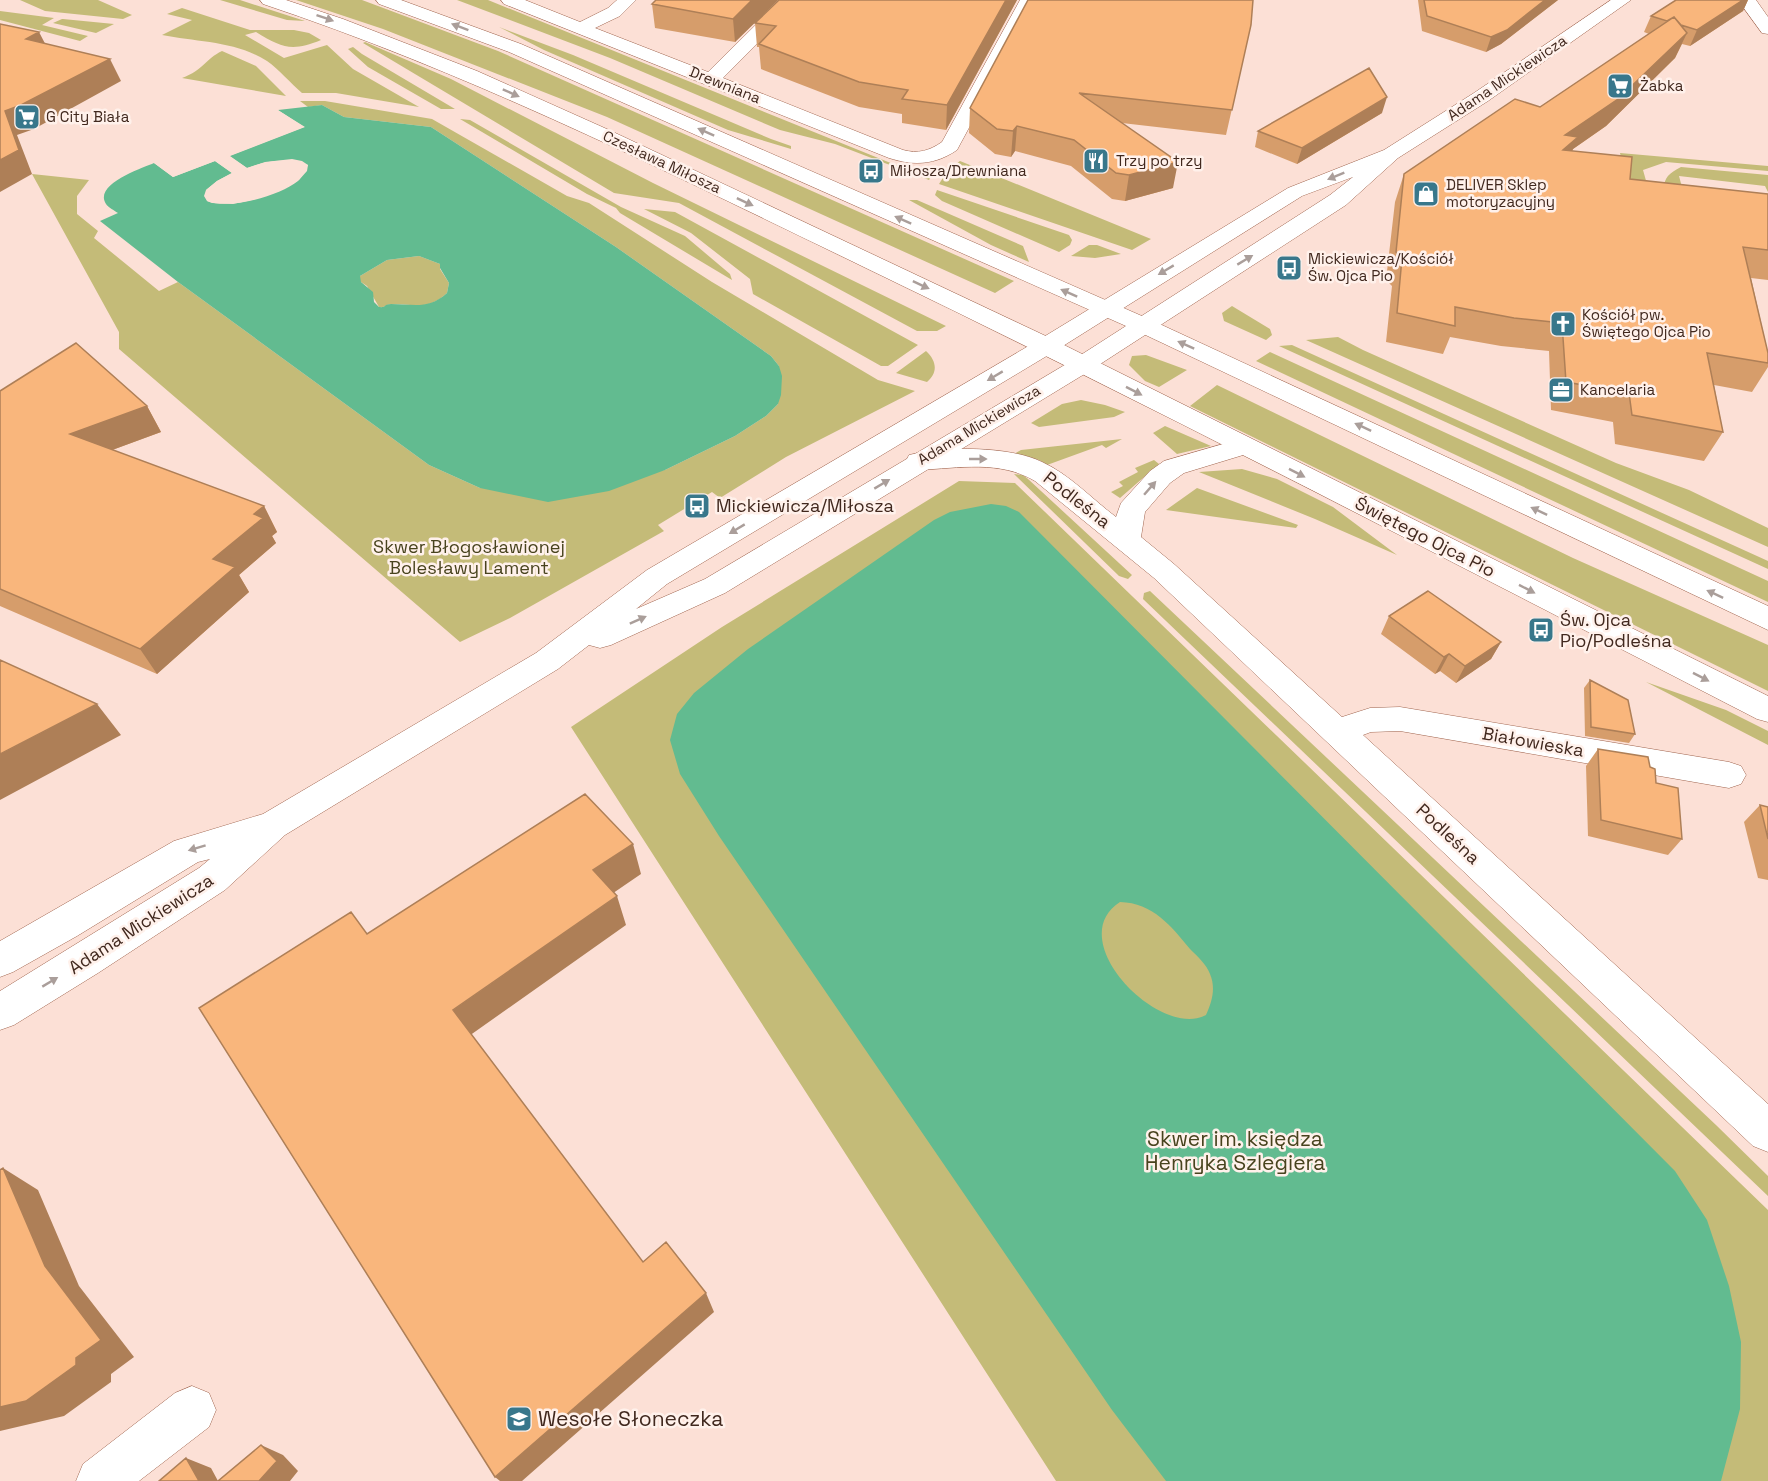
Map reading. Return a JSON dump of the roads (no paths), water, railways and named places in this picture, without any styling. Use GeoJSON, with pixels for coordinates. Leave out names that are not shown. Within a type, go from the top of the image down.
{"type":"FeatureCollection","features":[{"type":"Feature","properties":{"kind":"street","name":"Czesława Miłosza"},"geometry":{"type":"LineString","coordinates":[[269,0],[356,28],[458,69],[695,178],[1082,365]]}},
{"type":"Feature","properties":{"kind":"street"},"geometry":{"type":"LineString","coordinates":[[385,0],[525,53],[1143,325],[1768,619]]}},
{"type":"Feature","properties":{"kind":"street","name":"Drewniana"},"geometry":{"type":"LineString","coordinates":[[510,0],[905,157],[931,157],[950,146],[1029,0]]}},
{"type":"Feature","properties":{"kind":"street"},"geometry":{"type":"LineString","coordinates":[[580,28],[614,12],[627,0]]}},
{"type":"Feature","properties":{"kind":"street"},"geometry":{"type":"LineString","coordinates":[[712,79],[790,0]]}},
{"type":"Feature","properties":{"kind":"street","name":"Adama Mickiewicza"},"geometry":{"type":"LineString","coordinates":[[547,661],[714,586],[1082,365],[1338,200],[1391,154],[1481,98],[1623,0]]}},
{"type":"Feature","properties":{"kind":"street"},"geometry":{"type":"LineString","coordinates":[[1747,0],[1768,29]]}},
{"type":"Feature","properties":{"kind":"street","name":"Adama Mickiewicza"},"geometry":{"type":"LineString","coordinates":[[0,1012],[85,961],[212,879],[273,825],[547,661],[657,577],[1046,346],[1294,192],[1391,154]]}},
{"type":"Feature","properties":{"kind":"street","name":"Świętego Ojca Pio"},"geometry":{"type":"LineString","coordinates":[[1082,365],[1768,710]]}},
{"type":"Feature","properties":{"kind":"street","name":"Podleśna"},"geometry":{"type":"LineString","coordinates":[[1126,539],[1131,510],[1160,477],[1174,467],[1245,446]]}},
{"type":"Feature","properties":{"kind":"street","name":"Podleśna"},"geometry":{"type":"LineString","coordinates":[[919,461],[998,459],[1035,467],[1126,539],[1338,731],[1768,1132]]}},
{"type":"Feature","properties":{"kind":"street","name":"Białowieska"},"geometry":{"type":"LineString","coordinates":[[1338,731],[1370,720],[1400,719],[1729,775]]}},
{"type":"Feature","properties":{"kind":"street","name":"Adama Mickiewicza"},"geometry":{"type":"LineString","coordinates":[[0,960],[64,925],[187,850],[273,825]]}},
{"type":"Feature","properties":{"kind":"street"},"geometry":{"type":"LineString","coordinates":[[64,925],[85,961]]}},
{"type":"Feature","properties":{"kind":"street"},"geometry":{"type":"LineString","coordinates":[[100,1481],[192,1410]]}},
{"type":"Feature","properties":{"kind":"place","name":"Żabka"},"geometry":{"type":"Point","coordinates":[1620,86]}},
{"type":"Feature","properties":{"kind":"place","name":"G City Biała"},"geometry":{"type":"Point","coordinates":[27,117]}},
{"type":"Feature","properties":{"kind":"place","name":"Trzy po trzy"},"geometry":{"type":"Point","coordinates":[1096,161]}},
{"type":"Feature","properties":{"kind":"place","name":"Miłosza/Drewniana"},"geometry":{"type":"Point","coordinates":[871,171]}},
{"type":"Feature","properties":{"kind":"place","name":"DELIVER Sklep motoryzacyjny"},"geometry":{"type":"Point","coordinates":[1426,194]}},
{"type":"Feature","properties":{"kind":"place","name":"Mickiewicza/Kościół Św. Ojca Pio"},"geometry":{"type":"Point","coordinates":[1289,268]}},
{"type":"Feature","properties":{"kind":"place","name":"Kościół pw. Świętego Ojca Pio"},"geometry":{"type":"Point","coordinates":[1563,324]}},
{"type":"Feature","properties":{"kind":"place","name":"Kancelaria"},"geometry":{"type":"Point","coordinates":[1561,390]}},
{"type":"Feature","properties":{"kind":"place","name":"Mickiewicza/Miłosza"},"geometry":{"type":"Point","coordinates":[697,506]}},
{"type":"Feature","properties":{"kind":"place","name":"Św. Ojca Pio/Podleśna"},"geometry":{"type":"Point","coordinates":[1541,630]}},
{"type":"Feature","properties":{"kind":"place","name":"Wesołe Słoneczka"},"geometry":{"type":"Point","coordinates":[519,1419]}},
{"type":"Feature","properties":{"kind":"park label","name":"Skwer Błogosławionej Bolesławy Lament"},"geometry":{"type":"Point","coordinates":[469,557]}},
{"type":"Feature","properties":{"kind":"park label","name":"Skwer im. księdza Henryka Szlegiera"},"geometry":{"type":"Point","coordinates":[1235,1151]}}]}
